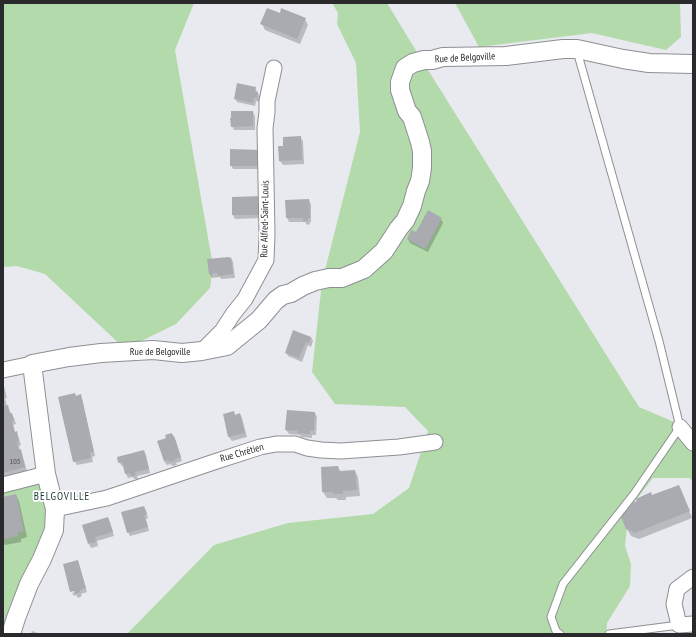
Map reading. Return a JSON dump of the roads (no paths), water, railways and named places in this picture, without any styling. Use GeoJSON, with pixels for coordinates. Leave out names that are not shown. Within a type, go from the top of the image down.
{"type":"FeatureCollection","features":[{"type":"Feature","properties":{"kind":"street","name":"Rue de Belgoville"},"geometry":{"type":"LineString","coordinates":[[32,364],[101,353],[153,350],[182,353],[227,346],[259,320],[276,300],[283,296],[315,281],[329,278],[342,278],[364,269],[384,251],[405,221],[412,206],[420,181],[422,151],[412,117],[407,110],[400,90],[400,82],[405,68],[413,63],[443,57],[506,56],[563,49],[577,49],[649,63],[693,64]]}},
{"type":"Feature","properties":{"kind":"street","name":"Rue Alfred-Saint-Louis"},"geometry":{"type":"LineString","coordinates":[[202,351],[222,331],[245,299],[266,260],[265,128],[267,101],[274,68]]}},
{"type":"Feature","properties":{"kind":"street"},"geometry":{"type":"LineString","coordinates":[[3,370],[32,364],[46,474],[55,509],[54,530],[42,559],[29,584],[11,634]]}},
{"type":"Feature","properties":{"kind":"street"},"geometry":{"type":"LineString","coordinates":[[680,427],[693,442]]}},
{"type":"Feature","properties":{"kind":"street","name":"Rue Chrétien"},"geometry":{"type":"LineString","coordinates":[[55,509],[107,498],[260,447],[276,444],[295,444],[307,448],[342,451],[399,447],[435,442]]}},
{"type":"Feature","properties":{"kind":"street"},"geometry":{"type":"LineString","coordinates":[[3,485],[46,474]]}},
{"type":"Feature","properties":{"kind":"street"},"geometry":{"type":"LineString","coordinates":[[686,624],[674,604],[678,589],[693,577]]}},
{"type":"Feature","properties":{"kind":"lane"},"geometry":{"type":"LineString","coordinates":[[560,634],[556,631],[551,617],[563,584],[634,494],[680,427],[659,341],[577,49]]}},
{"type":"Feature","properties":{"kind":"lane"},"geometry":{"type":"LineString","coordinates":[[609,634],[686,624]]}},
{"type":"Feature","properties":{"kind":"district","name":"BELGOVILLE"},"geometry":{"type":"Point","coordinates":[62,497]}}]}
